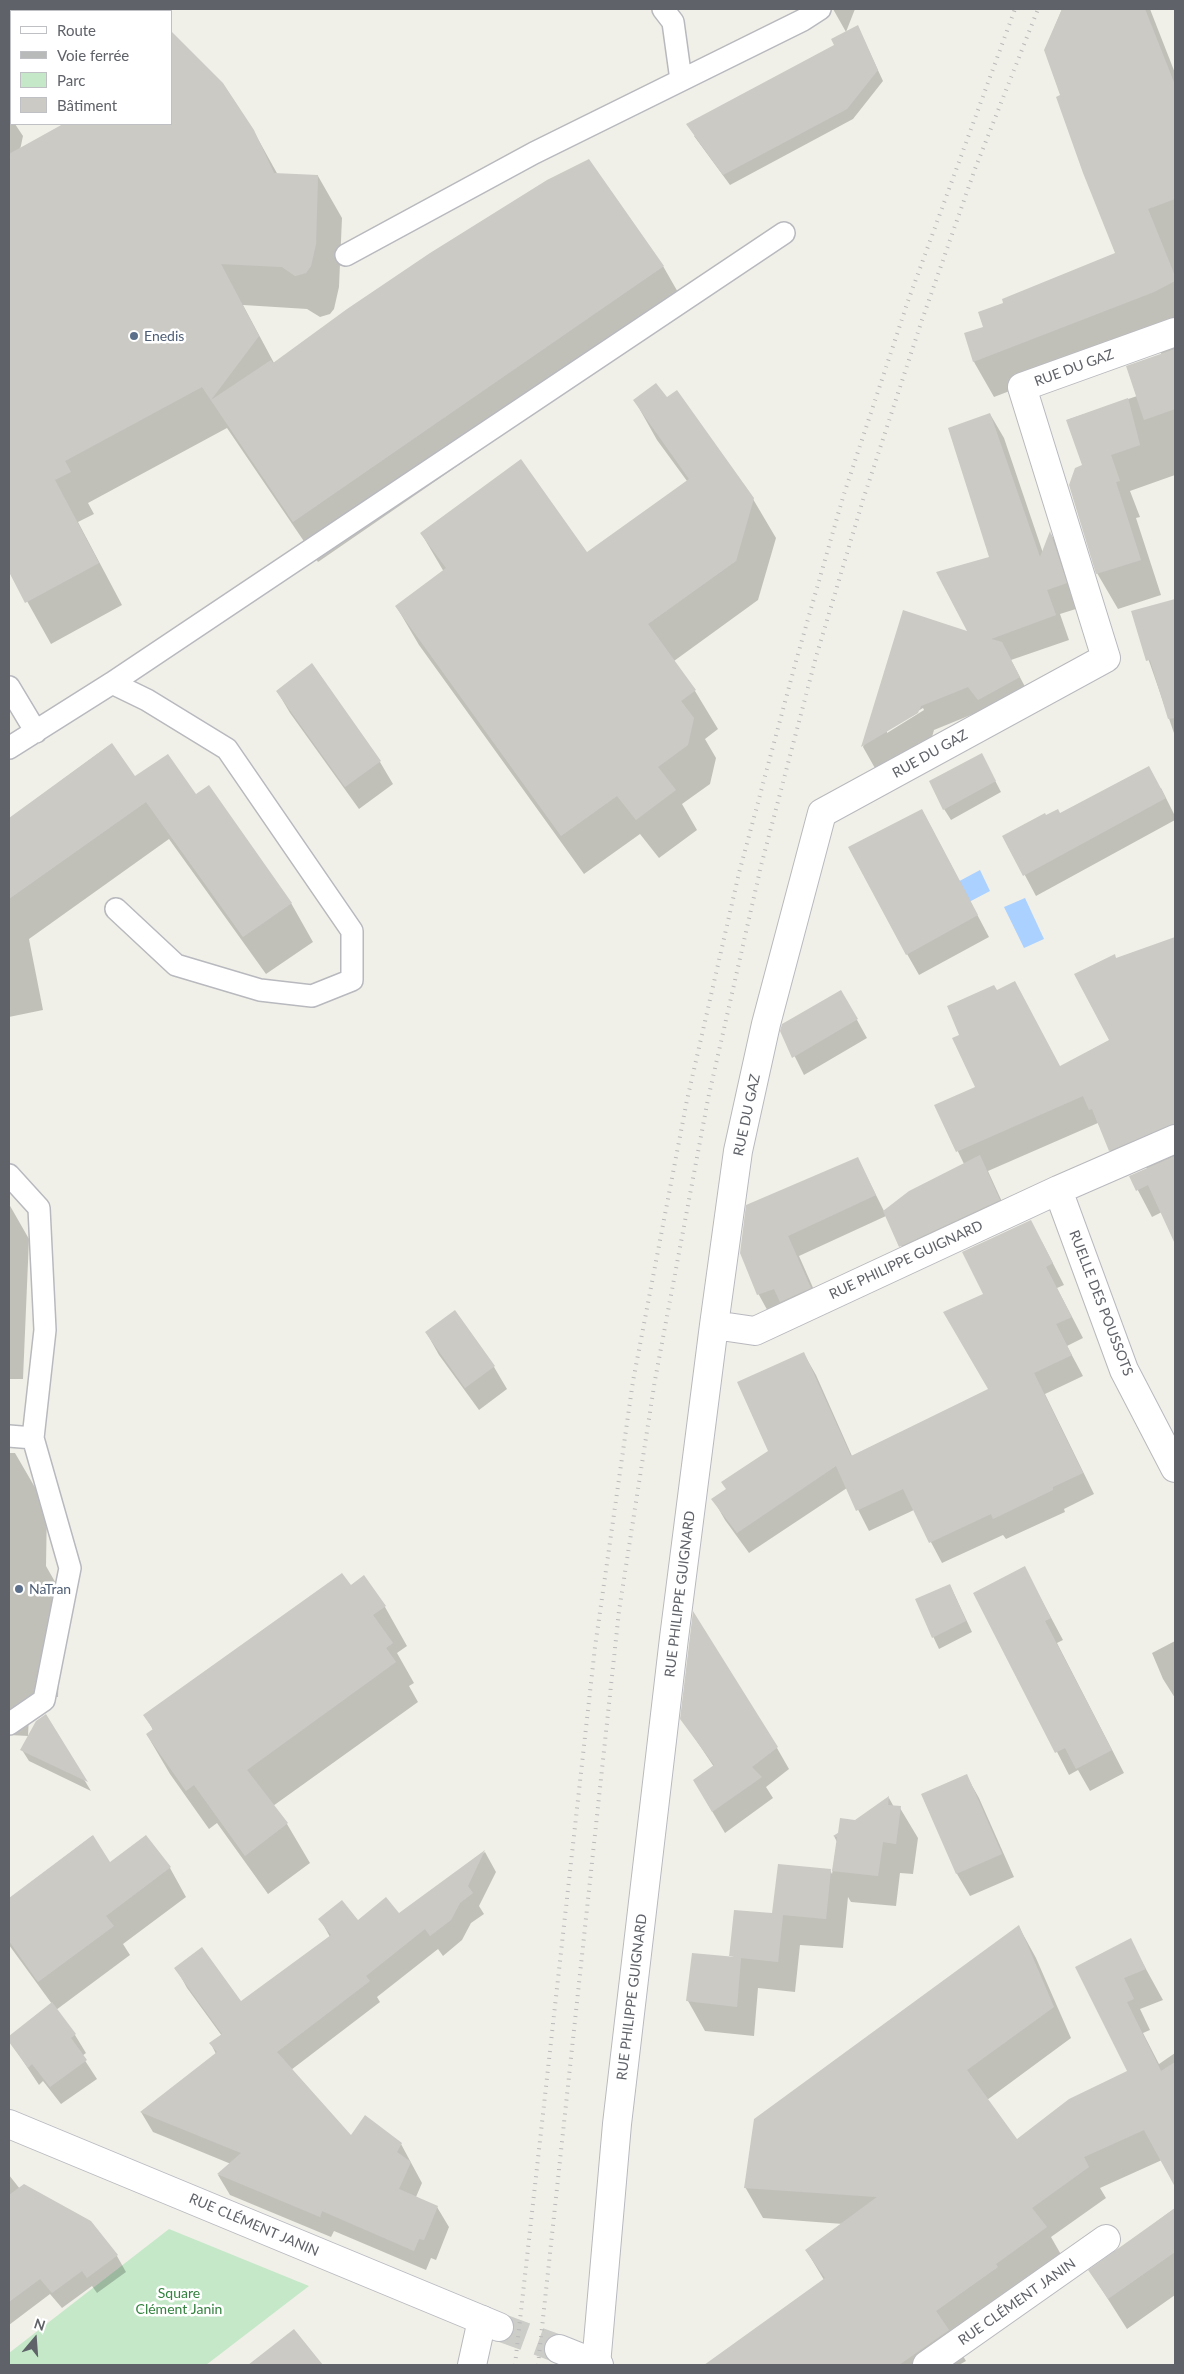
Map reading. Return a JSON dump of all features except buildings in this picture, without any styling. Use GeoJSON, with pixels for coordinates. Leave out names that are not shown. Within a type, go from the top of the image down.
{"type":"FeatureCollection","features":[{"type":"Feature","properties":{"kind":"street","name":"RUE DU GAZ"},"geometry":{"type":"LineString","coordinates":[[714,1325],[738,1151],[766,1024],[822,813],[1106,658],[1022,387],[1175,332]]}},
{"type":"Feature","properties":{"kind":"street","name":"RUE PHILIPPE GUIGNARD"},"geometry":{"type":"LineString","coordinates":[[597,2365],[620,2095],[673,1648],[714,1325],[755,1331],[1058,1190],[1175,1139]]}},
{"type":"Feature","properties":{"kind":"street","name":"RUELLE DES POUSSOTS"},"geometry":{"type":"LineString","coordinates":[[1058,1190],[1124,1370],[1175,1468]]}},
{"type":"Feature","properties":{"kind":"street","name":"RUE CLÉMENT JANIN"},"geometry":{"type":"LineString","coordinates":[[9,2124],[491,2323],[472,2365]]}},
{"type":"Feature","properties":{"kind":"street","name":"RUE CLÉMENT JANIN"},"geometry":{"type":"LineString","coordinates":[[927,2365],[1106,2239]]}},
{"type":"Feature","properties":{"kind":"street"},"geometry":{"type":"LineString","coordinates":[[559,2349],[597,2365]]}},
{"type":"Feature","properties":{"kind":"lane"},"geometry":{"type":"LineString","coordinates":[[663,9],[673,22],[681,80]]}},
{"type":"Feature","properties":{"kind":"lane"},"geometry":{"type":"LineString","coordinates":[[346,255],[526,158],[802,20],[820,9]]}},
{"type":"Feature","properties":{"kind":"lane"},"geometry":{"type":"LineString","coordinates":[[9,748],[112,683],[784,233]]}},
{"type":"Feature","properties":{"kind":"lane"},"geometry":{"type":"LineString","coordinates":[[112,683],[147,700],[227,749],[352,931],[352,980],[312,996],[260,990],[176,965],[116,909]]}},
{"type":"Feature","properties":{"kind":"lane"},"geometry":{"type":"LineString","coordinates":[[9,687],[36,732]]}},
{"type":"Feature","properties":{"kind":"lane"},"geometry":{"type":"LineString","coordinates":[[9,1174],[38,1208],[45,1330],[33,1438],[70,1568],[44,1700],[9,1724]]}},
{"type":"Feature","properties":{"kind":"lane"},"geometry":{"type":"LineString","coordinates":[[9,1436],[33,1438]]}},
{"type":"Feature","properties":{"kind":"green space","name":"Square Clément Janin"},"geometry":{"type":"Polygon","coordinates":[[[169,2229],[309,2286],[206,2365],[9,2365],[9,2353],[169,2229]]]}},
{"type":"Feature","properties":{"kind":"water"},"geometry":{"type":"Polygon","coordinates":[[[980,870],[990,891],[950,912],[939,892],[980,870]]]}},
{"type":"Feature","properties":{"kind":"water"},"geometry":{"type":"Polygon","coordinates":[[[1025,898],[1044,939],[1024,948],[1004,907],[1025,898]]]}},
{"type":"Feature","properties":{"kind":"tunnel"},"geometry":{"type":"LineString","coordinates":[[499,2327],[559,2349]]}},
{"type":"Feature","properties":{"kind":"railway"},"geometry":{"type":"LineString","coordinates":[[515,2365],[595,1647],[633,1381],[687,1100],[739,873],[796,661],[843,497],[908,301],[1015,9]]}},
{"type":"Feature","properties":{"kind":"railway"},"geometry":{"type":"LineString","coordinates":[[538,2365],[619,1611],[655,1380],[708,1099],[761,866],[816,657],[863,500],[922,320],[975,169],[1038,9]]}},
{"type":"Feature","properties":{"kind":"place","name":"Enedis"},"geometry":{"type":"Point","coordinates":[134,336]}},
{"type":"Feature","properties":{"kind":"place","name":"NaTran"},"geometry":{"type":"Point","coordinates":[19,1589]}}]}
